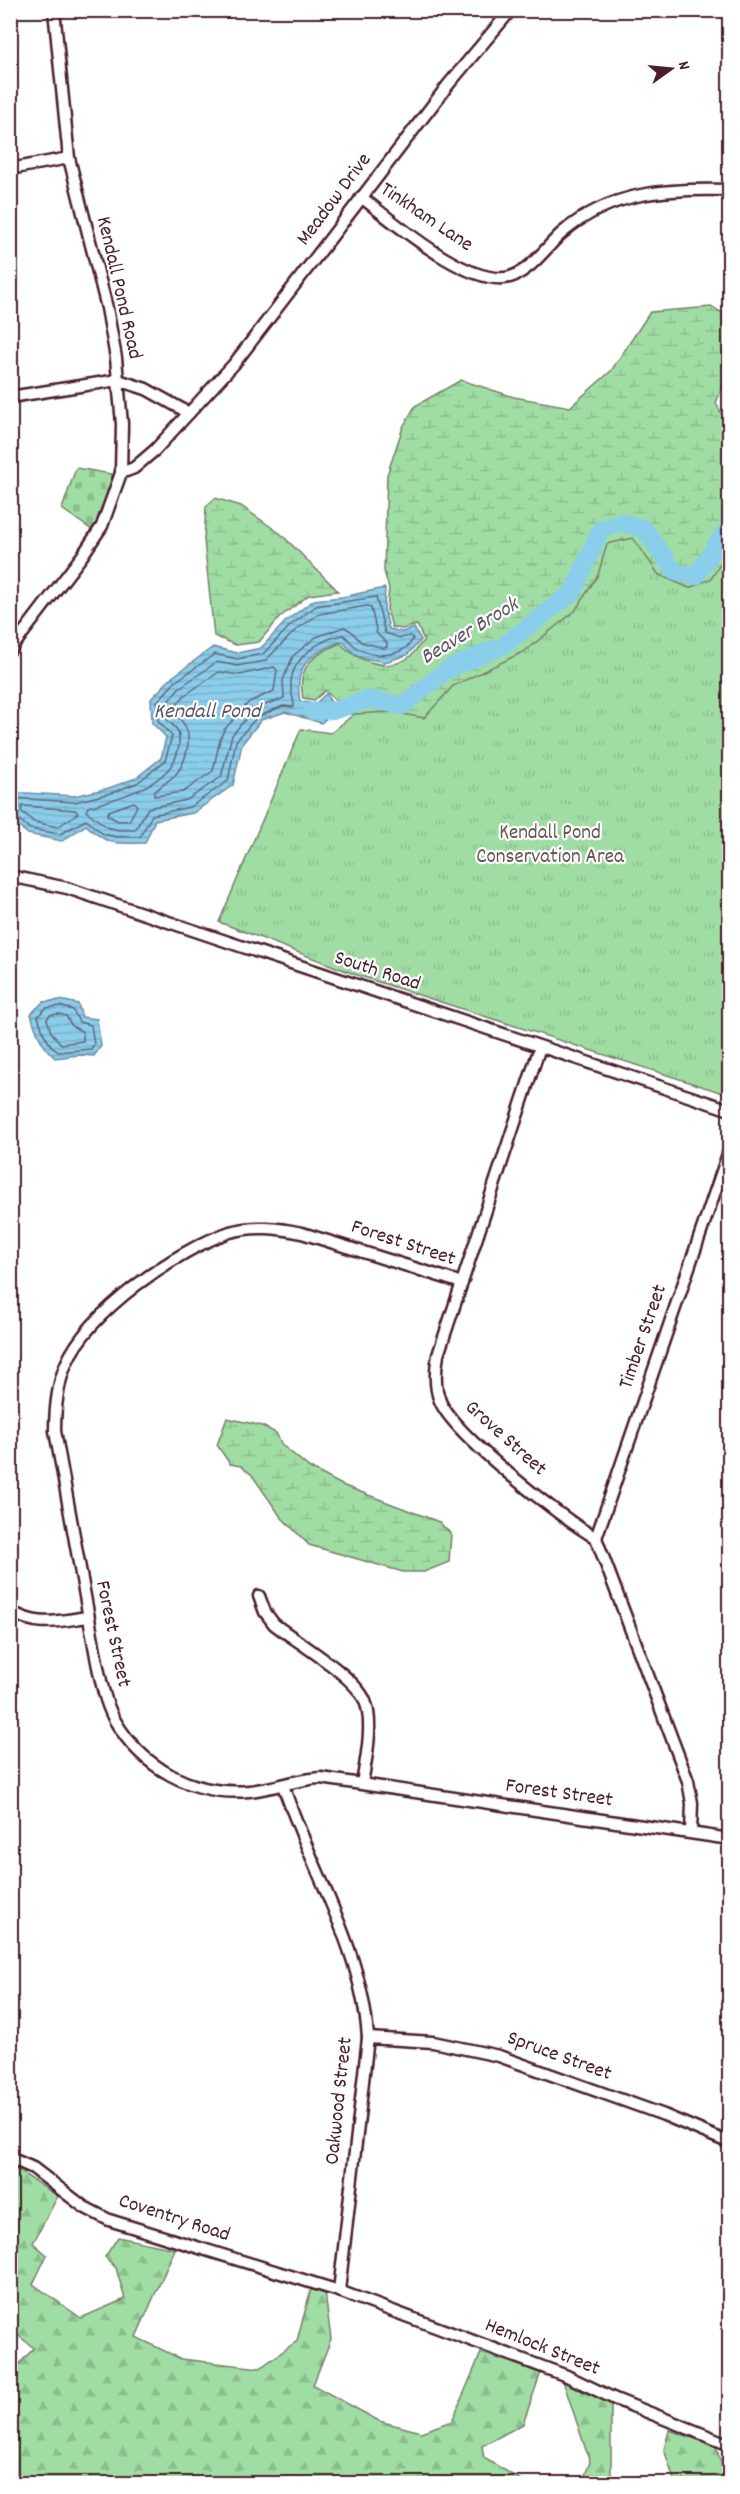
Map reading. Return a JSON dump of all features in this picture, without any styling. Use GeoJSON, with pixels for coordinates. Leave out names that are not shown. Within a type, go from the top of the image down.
{"type":"FeatureCollection","features":[{"type":"Feature","properties":{"kind":"street","name":"Kendall Pond Road"},"geometry":{"type":"LineString","coordinates":[[10,650],[82,556],[102,526],[121,473],[122,433],[118,380],[107,308],[69,158],[54,10]]}},
{"type":"Feature","properties":{"kind":"street","name":"Meadow Drive"},"geometry":{"type":"LineString","coordinates":[[121,473],[134,468],[155,450],[234,364],[361,196],[448,85],[511,10]]}},
{"type":"Feature","properties":{"kind":"street"},"geometry":{"type":"LineString","coordinates":[[724,10],[729,17]]}},
{"type":"Feature","properties":{"kind":"street"},"geometry":{"type":"LineString","coordinates":[[10,169],[69,158]]}},
{"type":"Feature","properties":{"kind":"street","name":"Tinkham Lane"},"geometry":{"type":"LineString","coordinates":[[361,196],[438,254],[459,266],[480,275],[509,277],[524,270],[569,227],[610,203],[644,193],[679,189],[729,190]]}},
{"type":"Feature","properties":{"kind":"street"},"geometry":{"type":"LineString","coordinates":[[10,398],[118,380],[146,389],[189,412]]}},
{"type":"Feature","properties":{"kind":"street","name":"South Road"},"geometry":{"type":"LineString","coordinates":[[10,876],[67,888],[729,1110]]}},
{"type":"Feature","properties":{"kind":"street","name":"Grove Street"},"geometry":{"type":"LineString","coordinates":[[540,1047],[436,1367],[436,1390],[445,1412],[479,1448],[571,1523],[596,1538]]}},
{"type":"Feature","properties":{"kind":"street","name":"Timber Street"},"geometry":{"type":"LineString","coordinates":[[596,1538],[729,1148]]}},
{"type":"Feature","properties":{"kind":"street","name":"Forest Street"},"geometry":{"type":"LineString","coordinates":[[462,1283],[302,1233],[279,1228],[255,1227],[231,1232],[189,1252],[110,1306],[89,1329],[67,1362],[58,1384],[55,1407],[57,1454],[105,1697],[114,1719],[142,1756],[181,1781],[204,1789],[227,1792],[250,1791],[297,1780],[321,1778],[729,1839]]}},
{"type":"Feature","properties":{"kind":"street"},"geometry":{"type":"LineString","coordinates":[[596,1538],[688,1780],[692,1803],[691,1832]]}},
{"type":"Feature","properties":{"kind":"street"},"geometry":{"type":"LineString","coordinates":[[259,1596],[265,1612],[274,1624],[342,1674],[362,1696],[368,1712],[368,1736],[362,1783]]}},
{"type":"Feature","properties":{"kind":"street"},"geometry":{"type":"LineString","coordinates":[[10,1611],[31,1621],[44,1623],[88,1617]]}},
{"type":"Feature","properties":{"kind":"street","name":"Oakwood Street"},"geometry":{"type":"LineString","coordinates":[[283,1785],[293,1815],[344,1932],[355,1965],[368,2038],[339,2291]]}},
{"type":"Feature","properties":{"kind":"street","name":"Spruce Street"},"geometry":{"type":"LineString","coordinates":[[368,2038],[442,2043],[499,2055],[664,2115],[729,2143]]}},
{"type":"Feature","properties":{"kind":"street","name":"Coventry Road"},"geometry":{"type":"LineString","coordinates":[[10,2158],[33,2169],[84,2207],[110,2220],[339,2291]]}},
{"type":"Feature","properties":{"kind":"street","name":"Hemlock Street"},"geometry":{"type":"LineString","coordinates":[[339,2291],[567,2376],[615,2399],[729,2445]]}},
{"type":"Feature","properties":{"kind":"green space"},"geometry":{"type":"Polygon","coordinates":[[[712,307],[729,317],[729,380],[723,386],[716,403],[725,420],[730,422],[729,818],[388,748],[325,691],[314,700],[303,698],[302,678],[309,663],[322,652],[340,643],[354,655],[363,659],[390,664],[408,658],[424,640],[417,625],[402,629],[392,627],[387,609],[389,588],[384,571],[387,475],[403,427],[415,406],[461,380],[514,397],[570,407],[611,371],[650,312],[712,307]]]}},
{"type":"Feature","properties":{"kind":"green space"},"geometry":{"type":"Polygon","coordinates":[[[76,468],[112,474],[106,504],[92,530],[62,509],[76,468]]]}},
{"type":"Feature","properties":{"kind":"green space"},"geometry":{"type":"Polygon","coordinates":[[[215,498],[241,506],[281,534],[338,591],[309,595],[280,617],[259,642],[236,645],[214,636],[204,540],[206,507],[215,498]]]}},
{"type":"Feature","properties":{"kind":"green space","name":"Kendall Pond Conservation Area"},"geometry":{"type":"Polygon","coordinates":[[[633,538],[659,575],[689,588],[711,579],[729,550],[729,1095],[357,975],[219,922],[301,729],[331,733],[354,714],[392,712],[424,718],[453,686],[525,651],[575,611],[598,575],[607,544],[633,538]]]}},
{"type":"Feature","properties":{"kind":"green space"},"geometry":{"type":"Polygon","coordinates":[[[227,1418],[262,1426],[276,1433],[282,1445],[310,1468],[342,1485],[439,1522],[451,1534],[449,1562],[424,1572],[403,1572],[309,1545],[281,1517],[252,1475],[241,1466],[230,1464],[217,1445],[227,1418]]]}},
{"type":"Feature","properties":{"kind":"green space"},"geometry":{"type":"Polygon","coordinates":[[[11,2166],[58,2196],[33,2243],[47,2255],[33,2284],[81,2318],[125,2299],[116,2268],[105,2257],[118,2237],[175,2249],[136,2337],[181,2359],[260,2368],[297,2341],[311,2289],[325,2293],[331,2339],[313,2385],[379,2421],[421,2432],[452,2421],[481,2353],[541,2372],[523,2424],[482,2446],[484,2458],[526,2483],[11,2483],[11,2373],[34,2348],[11,2330],[11,2166]]]}},
{"type":"Feature","properties":{"kind":"green space"},"geometry":{"type":"Polygon","coordinates":[[[562,2378],[611,2401],[609,2483],[582,2483],[590,2462],[562,2378]]]}},
{"type":"Feature","properties":{"kind":"green space"},"geometry":{"type":"Polygon","coordinates":[[[669,2430],[716,2446],[726,2480],[713,2483],[675,2483],[664,2449],[669,2430]]]}},
{"type":"Feature","properties":{"kind":"water","name":"Kendall Pond"},"geometry":{"type":"Polygon","coordinates":[[[385,588],[384,608],[389,629],[402,632],[414,628],[421,640],[407,655],[385,662],[364,658],[353,653],[342,641],[321,650],[302,669],[299,678],[300,701],[315,704],[326,694],[336,710],[321,723],[285,712],[261,720],[242,744],[233,785],[193,813],[155,820],[145,843],[113,842],[101,837],[86,825],[62,841],[28,834],[11,820],[11,792],[74,796],[109,788],[136,778],[161,758],[166,737],[152,723],[151,699],[171,678],[213,647],[237,653],[261,648],[287,620],[314,600],[385,588]]]}},
{"type":"Feature","properties":{"kind":"water"},"geometry":{"type":"Polygon","coordinates":[[[60,1000],[78,1004],[82,1017],[97,1019],[101,1046],[94,1056],[55,1058],[43,1043],[31,1014],[43,1002],[60,1000]]]}},
{"type":"Feature","properties":{"kind":"waterway","name":"Beaver Brook"},"geometry":{"type":"LineString","coordinates":[[312,711],[336,710],[369,699],[402,706],[447,670],[504,645],[573,592],[601,529],[622,522],[644,529],[675,572],[696,576],[723,535],[730,533]]}}]}
